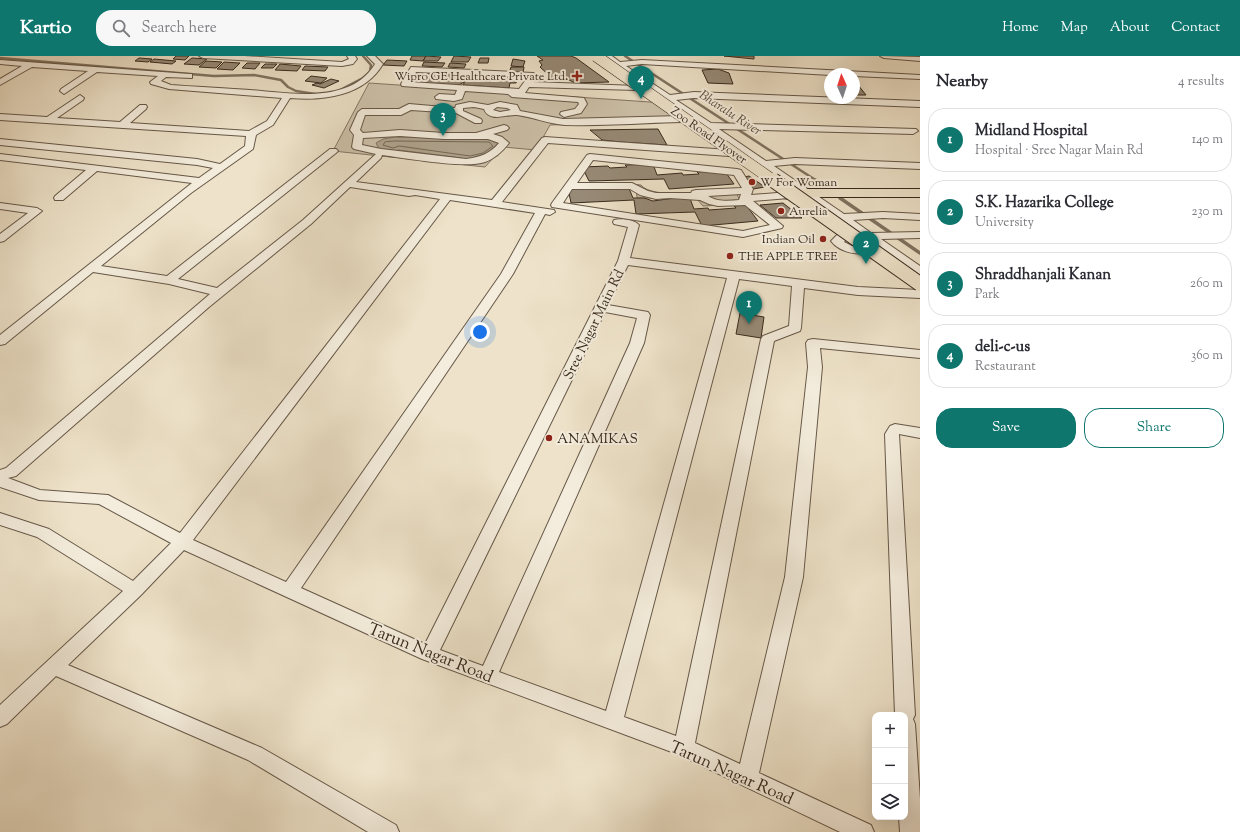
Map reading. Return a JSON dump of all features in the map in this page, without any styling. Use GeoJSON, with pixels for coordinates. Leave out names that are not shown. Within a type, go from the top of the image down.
{"type":"FeatureCollection","features":[{"type":"Feature","properties":{"kind":"main road","name":"Zoo Road Flyover"},"geometry":{"type":"LineString","coordinates":[[596,56],[920,284]]}},
{"type":"Feature","properties":{"kind":"main road","name":"Zoo Road Flyover"},"geometry":{"type":"LineString","coordinates":[[602,56],[920,277]]}},
{"type":"Feature","properties":{"kind":"main road"},"geometry":{"type":"LineString","coordinates":[[789,195],[807,193],[920,193]]}},
{"type":"Feature","properties":{"kind":"street"},"geometry":{"type":"LineString","coordinates":[[203,56],[342,64],[350,62],[353,59],[351,56]]}},
{"type":"Feature","properties":{"kind":"street"},"geometry":{"type":"LineString","coordinates":[[162,77],[154,82],[169,87],[309,97],[328,96],[352,87],[368,78],[379,64],[371,56]]}},
{"type":"Feature","properties":{"kind":"street"},"geometry":{"type":"LineString","coordinates":[[590,56],[789,195],[843,235],[837,241],[845,248],[865,250],[920,290]]}},
{"type":"Feature","properties":{"kind":"street"},"geometry":{"type":"LineString","coordinates":[[607,56],[870,236],[915,263],[920,271]]}},
{"type":"Feature","properties":{"kind":"street"},"geometry":{"type":"LineString","coordinates":[[884,56],[920,59]]}},
{"type":"Feature","properties":{"kind":"street"},"geometry":{"type":"LineString","coordinates":[[0,62],[189,76]]}},
{"type":"Feature","properties":{"kind":"street"},"geometry":{"type":"LineString","coordinates":[[619,64],[640,62],[920,77]]}},
{"type":"Feature","properties":{"kind":"street"},"geometry":{"type":"LineString","coordinates":[[0,83],[31,64]]}},
{"type":"Feature","properties":{"kind":"street"},"geometry":{"type":"LineString","coordinates":[[64,91],[96,69]]}},
{"type":"Feature","properties":{"kind":"street"},"geometry":{"type":"LineString","coordinates":[[414,69],[533,75],[527,84],[521,92],[405,84],[414,69]]}},
{"type":"Feature","properties":{"kind":"street"},"geometry":{"type":"LineString","coordinates":[[527,84],[637,88]]}},
{"type":"Feature","properties":{"kind":"street"},"geometry":{"type":"LineString","coordinates":[[427,86],[426,88],[461,90],[502,99],[581,100],[583,104],[578,111],[564,118]]}},
{"type":"Feature","properties":{"kind":"street"},"geometry":{"type":"LineString","coordinates":[[447,89],[434,96],[452,98],[459,97],[461,90]]}},
{"type":"Feature","properties":{"kind":"street"},"geometry":{"type":"LineString","coordinates":[[0,117],[251,134],[270,123],[288,95]]}},
{"type":"Feature","properties":{"kind":"street"},"geometry":{"type":"LineString","coordinates":[[669,98],[691,95],[920,104]]}},
{"type":"Feature","properties":{"kind":"street"},"geometry":{"type":"LineString","coordinates":[[49,120],[80,98]]}},
{"type":"Feature","properties":{"kind":"street"},"geometry":{"type":"LineString","coordinates":[[452,98],[454,104],[461,108]]}},
{"type":"Feature","properties":{"kind":"street"},"geometry":{"type":"LineString","coordinates":[[359,136],[400,133],[444,136],[477,136],[499,138],[504,143],[497,152],[482,160],[466,162],[381,152],[358,147],[359,134],[355,130],[362,112],[395,112],[409,107],[461,108],[474,104],[489,108],[502,99]]}},
{"type":"Feature","properties":{"kind":"street"},"geometry":{"type":"LineString","coordinates":[[502,99],[514,107],[516,111],[515,120]]}},
{"type":"Feature","properties":{"kind":"street"},"geometry":{"type":"LineString","coordinates":[[122,125],[144,107]]}},
{"type":"Feature","properties":{"kind":"street"},"geometry":{"type":"LineString","coordinates":[[461,108],[459,112],[504,128]]}},
{"type":"Feature","properties":{"kind":"street"},"geometry":{"type":"LineString","coordinates":[[489,108],[489,112],[515,120]]}},
{"type":"Feature","properties":{"kind":"street"},"geometry":{"type":"LineString","coordinates":[[531,116],[536,113],[552,110],[563,112],[564,118]]}},
{"type":"Feature","properties":{"kind":"street"},"geometry":{"type":"LineString","coordinates":[[484,120],[499,115]]}},
{"type":"Feature","properties":{"kind":"street"},"geometry":{"type":"LineString","coordinates":[[477,136],[504,128],[516,118],[531,116],[564,118],[680,119]]}},
{"type":"Feature","properties":{"kind":"street"},"geometry":{"type":"LineString","coordinates":[[710,126],[913,131]]}},
{"type":"Feature","properties":{"kind":"street"},"geometry":{"type":"LineString","coordinates":[[0,341],[187,191],[250,147],[251,134]]}},
{"type":"Feature","properties":{"kind":"street"},"geometry":{"type":"LineString","coordinates":[[495,204],[546,140],[729,153]]}},
{"type":"Feature","properties":{"kind":"street"},"geometry":{"type":"LineString","coordinates":[[0,142],[197,162],[222,167]]}},
{"type":"Feature","properties":{"kind":"street"},"geometry":{"type":"LineString","coordinates":[[169,280],[295,180],[333,152]]}},
{"type":"Feature","properties":{"kind":"street"},"geometry":{"type":"LineString","coordinates":[[0,475],[11,472],[220,292],[307,222],[378,156]]}},
{"type":"Feature","properties":{"kind":"street"},"geometry":{"type":"LineString","coordinates":[[0,157],[202,181]]}},
{"type":"Feature","properties":{"kind":"street"},"geometry":{"type":"LineString","coordinates":[[571,184],[641,185],[644,189],[654,193],[699,193],[726,191],[743,199],[758,209],[778,226],[743,234],[556,205],[590,157],[737,172],[748,189],[743,199]]}},
{"type":"Feature","properties":{"kind":"street"},"geometry":{"type":"LineString","coordinates":[[766,164],[794,162],[920,166]]}},
{"type":"Feature","properties":{"kind":"street"},"geometry":{"type":"LineString","coordinates":[[59,198],[95,168]]}},
{"type":"Feature","properties":{"kind":"street"},"geometry":{"type":"LineString","coordinates":[[348,184],[542,210],[634,225],[624,261]]}},
{"type":"Feature","properties":{"kind":"street"},"geometry":{"type":"LineString","coordinates":[[571,184],[632,186],[644,193],[656,196],[703,197],[707,201],[789,195]]}},
{"type":"Feature","properties":{"kind":"street"},"geometry":{"type":"LineString","coordinates":[[726,191],[731,195],[743,199]]}},
{"type":"Feature","properties":{"kind":"street"},"geometry":{"type":"LineString","coordinates":[[0,718],[135,590],[182,542],[447,197]]}},
{"type":"Feature","properties":{"kind":"street"},"geometry":{"type":"LineString","coordinates":[[0,206],[37,212],[0,239]]}},
{"type":"Feature","properties":{"kind":"street"},"geometry":{"type":"LineString","coordinates":[[290,590],[503,280],[542,210]]}},
{"type":"Feature","properties":{"kind":"street"},"geometry":{"type":"LineString","coordinates":[[842,217],[920,217]]}},
{"type":"Feature","properties":{"kind":"street"},"geometry":{"type":"LineString","coordinates":[[870,236],[920,235]]}},
{"type":"Feature","properties":{"kind":"street","name":"Sree Nagar Main Rd"},"geometry":{"type":"LineString","coordinates":[[429,654],[624,261],[858,291],[920,294]]}},
{"type":"Feature","properties":{"kind":"street"},"geometry":{"type":"LineString","coordinates":[[90,268],[169,280],[220,292]]}},
{"type":"Feature","properties":{"kind":"street"},"geometry":{"type":"LineString","coordinates":[[613,722],[734,275]]}},
{"type":"Feature","properties":{"kind":"street"},"geometry":{"type":"LineString","coordinates":[[684,748],[768,339],[796,328],[798,283]]}},
{"type":"Feature","properties":{"kind":"street"},"geometry":{"type":"LineString","coordinates":[[488,676],[637,343],[644,315],[601,308]]}},
{"type":"Feature","properties":{"kind":"street"},"geometry":{"type":"LineString","coordinates":[[747,778],[794,577],[815,367],[813,343],[920,354]]}},
{"type":"Feature","properties":{"kind":"street"},"geometry":{"type":"LineString","coordinates":[[905,712],[892,434],[895,429],[920,433]]}},
{"type":"Feature","properties":{"kind":"street","name":"Tarun Nagar Road"},"geometry":{"type":"LineString","coordinates":[[0,481],[39,495],[102,499],[182,542],[429,654],[684,748],[863,832]]}},
{"type":"Feature","properties":{"kind":"street"},"geometry":{"type":"LineString","coordinates":[[0,519],[43,533],[135,590]]}},
{"type":"Feature","properties":{"kind":"street"},"geometry":{"type":"LineString","coordinates":[[54,667],[255,754],[388,832]]}},
{"type":"Feature","properties":{"kind":"street"},"geometry":{"type":"LineString","coordinates":[[906,748],[911,832]]}},
{"type":"Feature","properties":{"kind":"shaded area"},"geometry":{"type":"Polygon","coordinates":[[[369,83],[665,103],[690,120],[550,125],[536,150],[503,147],[485,167],[333,151],[369,83]]]}},
{"type":"Feature","properties":{"kind":"shaded area"},"geometry":{"type":"Polygon","coordinates":[[[620,183],[641,185],[647,190],[670,193],[699,193],[734,189],[742,204],[703,206],[696,198],[637,198],[636,186],[620,183]]]}},
{"type":"Feature","properties":{"kind":"water"},"geometry":{"type":"Polygon","coordinates":[[[395,137],[490,138],[503,147],[481,159],[461,162],[462,158],[398,150],[395,152],[379,149],[376,143],[383,139],[395,137]]]}},
{"type":"Feature","properties":{"kind":"building"},"geometry":{"type":"Polygon","coordinates":[[[176,56],[189,56],[185,60],[173,59],[176,56]]]}},
{"type":"Feature","properties":{"kind":"building"},"geometry":{"type":"Polygon","coordinates":[[[412,56],[426,56],[423,61],[410,60],[412,56]]]}},
{"type":"Feature","properties":{"kind":"building"},"geometry":{"type":"Polygon","coordinates":[[[426,56],[441,57],[438,61],[423,61],[426,56]]]}},
{"type":"Feature","properties":{"kind":"building"},"geometry":{"type":"Polygon","coordinates":[[[454,56],[471,57],[468,62],[451,62],[454,56]]]}},
{"type":"Feature","properties":{"kind":"building"},"geometry":{"type":"Polygon","coordinates":[[[537,56],[571,56],[609,82],[575,83],[562,77],[553,79],[540,67],[542,65],[539,61],[543,60],[537,56]]]}},
{"type":"Feature","properties":{"kind":"building"},"geometry":{"type":"Polygon","coordinates":[[[724,56],[754,56],[754,59],[724,56]]]}},
{"type":"Feature","properties":{"kind":"building"},"geometry":{"type":"Polygon","coordinates":[[[139,58],[152,59],[148,62],[135,61],[139,58]]]}},
{"type":"Feature","properties":{"kind":"building"},"geometry":{"type":"Polygon","coordinates":[[[192,58],[207,59],[199,65],[184,64],[192,58]]]}},
{"type":"Feature","properties":{"kind":"building"},"geometry":{"type":"Polygon","coordinates":[[[480,58],[489,58],[488,63],[478,63],[480,58]]]}},
{"type":"Feature","properties":{"kind":"building"},"geometry":{"type":"Polygon","coordinates":[[[154,59],[176,61],[172,64],[150,62],[154,59]]]}},
{"type":"Feature","properties":{"kind":"building"},"geometry":{"type":"Polygon","coordinates":[[[513,59],[525,61],[523,67],[511,66],[513,59]]]}},
{"type":"Feature","properties":{"kind":"building"},"geometry":{"type":"Polygon","coordinates":[[[387,60],[407,61],[404,66],[383,65],[387,60]]]}},
{"type":"Feature","properties":{"kind":"building"},"geometry":{"type":"Polygon","coordinates":[[[206,61],[222,62],[216,68],[199,67],[206,61]]]}},
{"type":"Feature","properties":{"kind":"building"},"geometry":{"type":"Polygon","coordinates":[[[224,62],[240,63],[233,70],[217,69],[224,62]]]}},
{"type":"Feature","properties":{"kind":"building"},"geometry":{"type":"Polygon","coordinates":[[[424,62],[445,63],[442,67],[422,66],[424,62]]]}},
{"type":"Feature","properties":{"kind":"building"},"geometry":{"type":"Polygon","coordinates":[[[247,63],[260,63],[255,69],[242,68],[247,63]]]}},
{"type":"Feature","properties":{"kind":"building"},"geometry":{"type":"Polygon","coordinates":[[[450,63],[466,64],[464,68],[448,67],[450,63]]]}},
{"type":"Feature","properties":{"kind":"building"},"geometry":{"type":"Polygon","coordinates":[[[265,64],[277,64],[273,68],[261,68],[265,64]]]}},
{"type":"Feature","properties":{"kind":"building"},"geometry":{"type":"Polygon","coordinates":[[[280,64],[301,66],[297,71],[275,70],[280,64]]]}},
{"type":"Feature","properties":{"kind":"building"},"geometry":{"type":"Polygon","coordinates":[[[305,66],[328,67],[325,71],[302,70],[305,66]]]}},
{"type":"Feature","properties":{"kind":"building"},"geometry":{"type":"Polygon","coordinates":[[[511,67],[524,67],[523,73],[509,73],[511,67]]]}},
{"type":"Feature","properties":{"kind":"building"},"geometry":{"type":"Polygon","coordinates":[[[718,69],[729,73],[733,84],[708,83],[702,70],[718,69]]]}},
{"type":"Feature","properties":{"kind":"building"},"geometry":{"type":"Polygon","coordinates":[[[416,72],[439,74],[438,76],[441,77],[443,73],[458,73],[453,80],[464,80],[464,82],[459,85],[413,83],[417,77],[412,77],[416,72]]]}},
{"type":"Feature","properties":{"kind":"building"},"geometry":{"type":"Polygon","coordinates":[[[480,75],[519,78],[516,83],[510,83],[509,88],[463,85],[465,81],[477,81],[479,78],[476,78],[480,75]]]}},
{"type":"Feature","properties":{"kind":"building"},"geometry":{"type":"Polygon","coordinates":[[[311,76],[327,78],[321,83],[305,81],[311,76]]]}},
{"type":"Feature","properties":{"kind":"building"},"geometry":{"type":"Polygon","coordinates":[[[331,79],[339,81],[324,88],[312,85],[317,83],[320,84],[331,79]]]}},
{"type":"Feature","properties":{"kind":"building"},"geometry":{"type":"Polygon","coordinates":[[[860,88],[866,95],[860,95],[860,88]]]}},
{"type":"Feature","properties":{"kind":"building"},"geometry":{"type":"Polygon","coordinates":[[[658,129],[667,145],[602,140],[590,130],[658,129]]]}},
{"type":"Feature","properties":{"kind":"building"},"geometry":{"type":"Polygon","coordinates":[[[653,164],[657,175],[682,173],[683,175],[699,174],[697,172],[724,170],[734,184],[669,189],[664,179],[589,181],[582,167],[608,166],[610,168],[627,167],[625,165],[653,164]]]}},
{"type":"Feature","properties":{"kind":"building","name":"W For Woman"},"geometry":{"type":"Polygon","coordinates":[[[749,176],[765,187],[753,189],[739,178],[749,176]]]}},
{"type":"Feature","properties":{"kind":"building"},"geometry":{"type":"Polygon","coordinates":[[[628,186],[633,198],[644,198],[653,201],[689,196],[694,209],[708,208],[709,210],[736,208],[734,206],[746,205],[758,221],[702,226],[695,212],[636,214],[634,200],[571,203],[568,188],[603,189],[628,186]]]}},
{"type":"Feature","properties":{"kind":"building","name":"Aurelia"},"geometry":{"type":"Polygon","coordinates":[[[783,203],[802,218],[776,218],[760,205],[783,203]]]}},
{"type":"Feature","properties":{"kind":"building"},"geometry":{"type":"Polygon","coordinates":[[[740,313],[764,317],[761,338],[736,334],[740,313]]]}},
{"type":"Feature","properties":{"kind":"waterway","name":"Bharalu River"},"geometry":{"type":"LineString","coordinates":[[338,91],[363,78],[370,72],[371,65],[363,56]]}},
{"type":"Feature","properties":{"kind":"waterway","name":"Bharalu River"},"geometry":{"type":"LineString","coordinates":[[625,56],[817,181]]}},
{"type":"Feature","properties":{"kind":"waterway","name":"Bharalu River"},"geometry":{"type":"LineString","coordinates":[[0,58],[214,76],[254,75],[281,80],[288,87],[296,91],[315,94]]}},
{"type":"Feature","properties":{"kind":"waterway","name":"Bharalu River"},"geometry":{"type":"LineString","coordinates":[[815,180],[825,187]]}},
{"type":"Feature","properties":{"kind":"waterway"},"geometry":{"type":"LineString","coordinates":[[840,198],[920,253]]}},
{"type":"Feature","properties":{"kind":"place","name":"Wipro GE Healthcare Private Ltd."},"geometry":{"type":"Point","coordinates":[577,76]}},
{"type":"Feature","properties":{"kind":"place","name":"deli-c-us"},"geometry":{"type":"Point","coordinates":[641,99]}},
{"type":"Feature","properties":{"kind":"place","name":"Shraddhanjali Kanan"},"geometry":{"type":"Point","coordinates":[443,136]}},
{"type":"Feature","properties":{"kind":"place","name":"W For Woman"},"geometry":{"type":"Point","coordinates":[752,182]}},
{"type":"Feature","properties":{"kind":"place","name":"Aurelia"},"geometry":{"type":"Point","coordinates":[781,211]}},
{"type":"Feature","properties":{"kind":"place","name":"Indian Oil"},"geometry":{"type":"Point","coordinates":[823,239]}},
{"type":"Feature","properties":{"kind":"place","name":"THE APPLE TREE"},"geometry":{"type":"Point","coordinates":[730,256]}},
{"type":"Feature","properties":{"kind":"place","name":"S.K. Hazarika College"},"geometry":{"type":"Point","coordinates":[866,264]}},
{"type":"Feature","properties":{"kind":"place","name":"Midland Hospital"},"geometry":{"type":"Point","coordinates":[749,324]}},
{"type":"Feature","properties":{"kind":"place","name":"ANAMIKAS"},"geometry":{"type":"Point","coordinates":[549,438]}}]}
